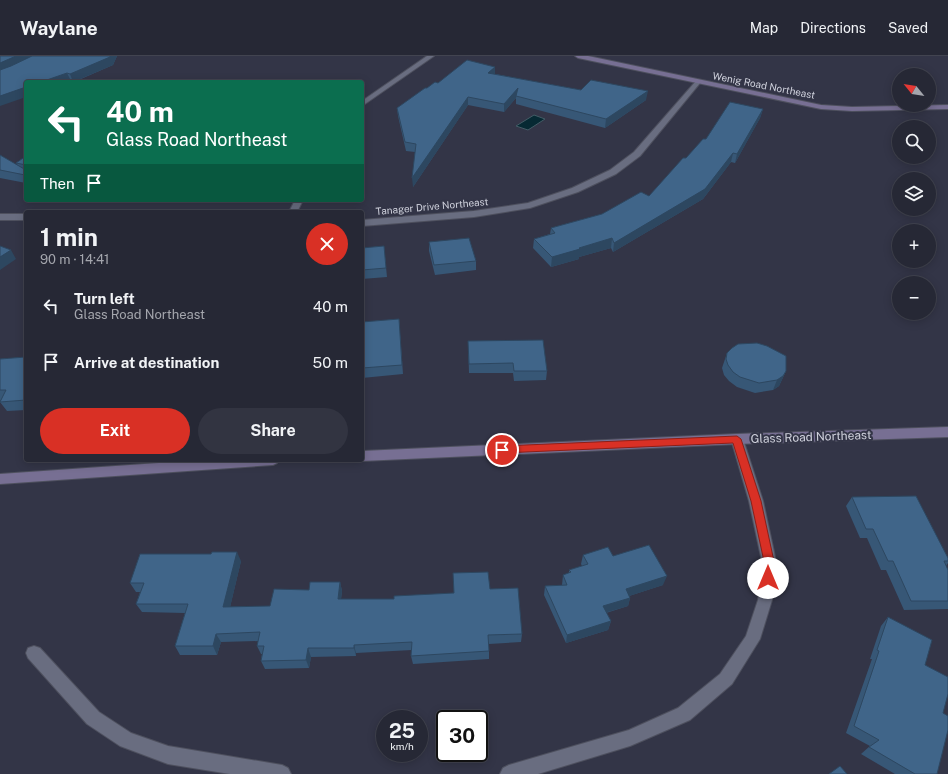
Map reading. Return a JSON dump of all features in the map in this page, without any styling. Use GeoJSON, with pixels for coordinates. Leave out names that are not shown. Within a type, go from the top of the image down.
{"type":"FeatureCollection","features":[{"type":"Feature","properties":{"kind":"street"},"geometry":{"type":"LineString","coordinates":[[364,103],[431,56]]}},
{"type":"Feature","properties":{"kind":"street","name":"Wenig Road Northeast"},"geometry":{"type":"LineString","coordinates":[[578,56],[821,107],[852,109],[948,107]]}},
{"type":"Feature","properties":{"kind":"street","name":"Tanager Drive Northeast"},"geometry":{"type":"LineString","coordinates":[[364,224],[474,214],[530,205],[575,190],[613,172],[637,154],[698,82]]}},
{"type":"Feature","properties":{"kind":"street"},"geometry":{"type":"LineString","coordinates":[[0,217],[24,217]]}},
{"type":"Feature","properties":{"kind":"street","name":"Glass Road Northeast"},"geometry":{"type":"LineString","coordinates":[[364,456],[737,439],[948,432]]}},
{"type":"Feature","properties":{"kind":"street"},"geometry":{"type":"LineString","coordinates":[[509,774],[630,738],[684,714],[726,679],[752,639],[765,600],[770,566],[756,501],[737,439]]}},
{"type":"Feature","properties":{"kind":"street"},"geometry":{"type":"LineString","coordinates":[[0,479],[224,462]]}},
{"type":"Feature","properties":{"kind":"street"},"geometry":{"type":"LineString","coordinates":[[34,653],[93,718],[126,740],[168,755],[282,774]]}},
{"type":"Feature","properties":{"kind":"water"},"geometry":{"type":"Polygon","coordinates":[[[534,115],[545,119],[528,130],[516,126],[534,115]]]}},
{"type":"Feature","properties":{"kind":"building"},"geometry":{"type":"Polygon","coordinates":[[[0,56],[16,56],[0,63],[0,56]]]}},
{"type":"Feature","properties":{"kind":"building"},"geometry":{"type":"Polygon","coordinates":[[[32,56],[110,56],[70,74],[67,73],[47,80],[24,80],[24,88],[0,96],[0,70],[32,56]]]}},
{"type":"Feature","properties":{"kind":"building"},"geometry":{"type":"Polygon","coordinates":[[[467,60],[495,67],[488,73],[581,90],[591,80],[648,91],[606,119],[516,96],[518,88],[504,104],[468,97],[412,178],[416,144],[405,142],[397,108],[425,88],[435,82],[438,83],[467,60]]]}},
{"type":"Feature","properties":{"kind":"building"},"geometry":{"type":"Polygon","coordinates":[[[730,102],[763,109],[737,154],[733,153],[705,189],[614,243],[612,238],[552,257],[534,239],[555,233],[551,228],[602,214],[641,192],[649,196],[683,158],[686,158],[703,139],[706,139],[730,102]]]}},
{"type":"Feature","properties":{"kind":"building"},"geometry":{"type":"Polygon","coordinates":[[[0,155],[24,169],[24,175],[0,170],[0,155]]]}},
{"type":"Feature","properties":{"kind":"building"},"geometry":{"type":"Polygon","coordinates":[[[24,157],[24,165],[16,163],[24,157]]]}},
{"type":"Feature","properties":{"kind":"building"},"geometry":{"type":"Polygon","coordinates":[[[469,238],[476,261],[434,265],[429,242],[469,238]]]}},
{"type":"Feature","properties":{"kind":"building"},"geometry":{"type":"Polygon","coordinates":[[[0,246],[11,250],[0,257],[0,246]]]}},
{"type":"Feature","properties":{"kind":"building"},"geometry":{"type":"Polygon","coordinates":[[[384,246],[386,268],[364,270],[364,248],[384,246]]]}},
{"type":"Feature","properties":{"kind":"building"},"geometry":{"type":"Polygon","coordinates":[[[399,319],[402,365],[364,368],[364,322],[399,319]]]}},
{"type":"Feature","properties":{"kind":"building"},"geometry":{"type":"Polygon","coordinates":[[[543,340],[547,371],[514,371],[513,363],[469,364],[468,341],[543,340]]]}},
{"type":"Feature","properties":{"kind":"building"},"geometry":{"type":"Polygon","coordinates":[[[757,343],[767,346],[786,356],[786,371],[783,376],[777,380],[759,383],[740,377],[733,372],[728,365],[726,359],[727,353],[732,348],[738,344],[757,343]]]}},
{"type":"Feature","properties":{"kind":"building"},"geometry":{"type":"Polygon","coordinates":[[[24,357],[24,400],[0,402],[6,390],[0,390],[0,359],[24,357]]]}},
{"type":"Feature","properties":{"kind":"building"},"geometry":{"type":"Polygon","coordinates":[[[916,496],[948,558],[948,561],[944,561],[948,570],[948,601],[911,601],[893,561],[888,561],[873,529],[866,529],[852,497],[916,496]]]}},
{"type":"Feature","properties":{"kind":"building"},"geometry":{"type":"Polygon","coordinates":[[[649,545],[667,576],[626,589],[630,598],[603,606],[611,621],[567,635],[545,586],[567,585],[563,575],[571,572],[569,570],[588,564],[583,555],[608,547],[613,556],[649,545]]]}},
{"type":"Feature","properties":{"kind":"building"},"geometry":{"type":"Polygon","coordinates":[[[212,552],[237,552],[223,607],[270,606],[274,589],[309,590],[310,582],[340,582],[338,599],[394,599],[394,596],[454,593],[453,573],[488,572],[490,589],[518,588],[522,634],[488,635],[489,651],[411,656],[412,642],[354,645],[354,648],[308,648],[306,660],[261,661],[264,646],[257,646],[260,632],[216,634],[213,646],[175,646],[188,604],[136,604],[144,583],[130,583],[140,554],[211,554],[212,552]]]}},
{"type":"Feature","properties":{"kind":"building"},"geometry":{"type":"Polygon","coordinates":[[[888,617],[932,640],[925,665],[948,677],[948,694],[943,713],[948,716],[948,730],[937,774],[915,774],[869,747],[879,740],[854,726],[879,651],[877,650],[888,617]]]}},
{"type":"Feature","properties":{"kind":"building"},"geometry":{"type":"Polygon","coordinates":[[[840,766],[847,774],[829,774],[840,766]]]}},
{"type":"Feature","properties":{"kind":"route"},"geometry":{"type":"LineString","coordinates":[[502,450],[737,439],[756,501],[770,566],[768,578]]}}]}
